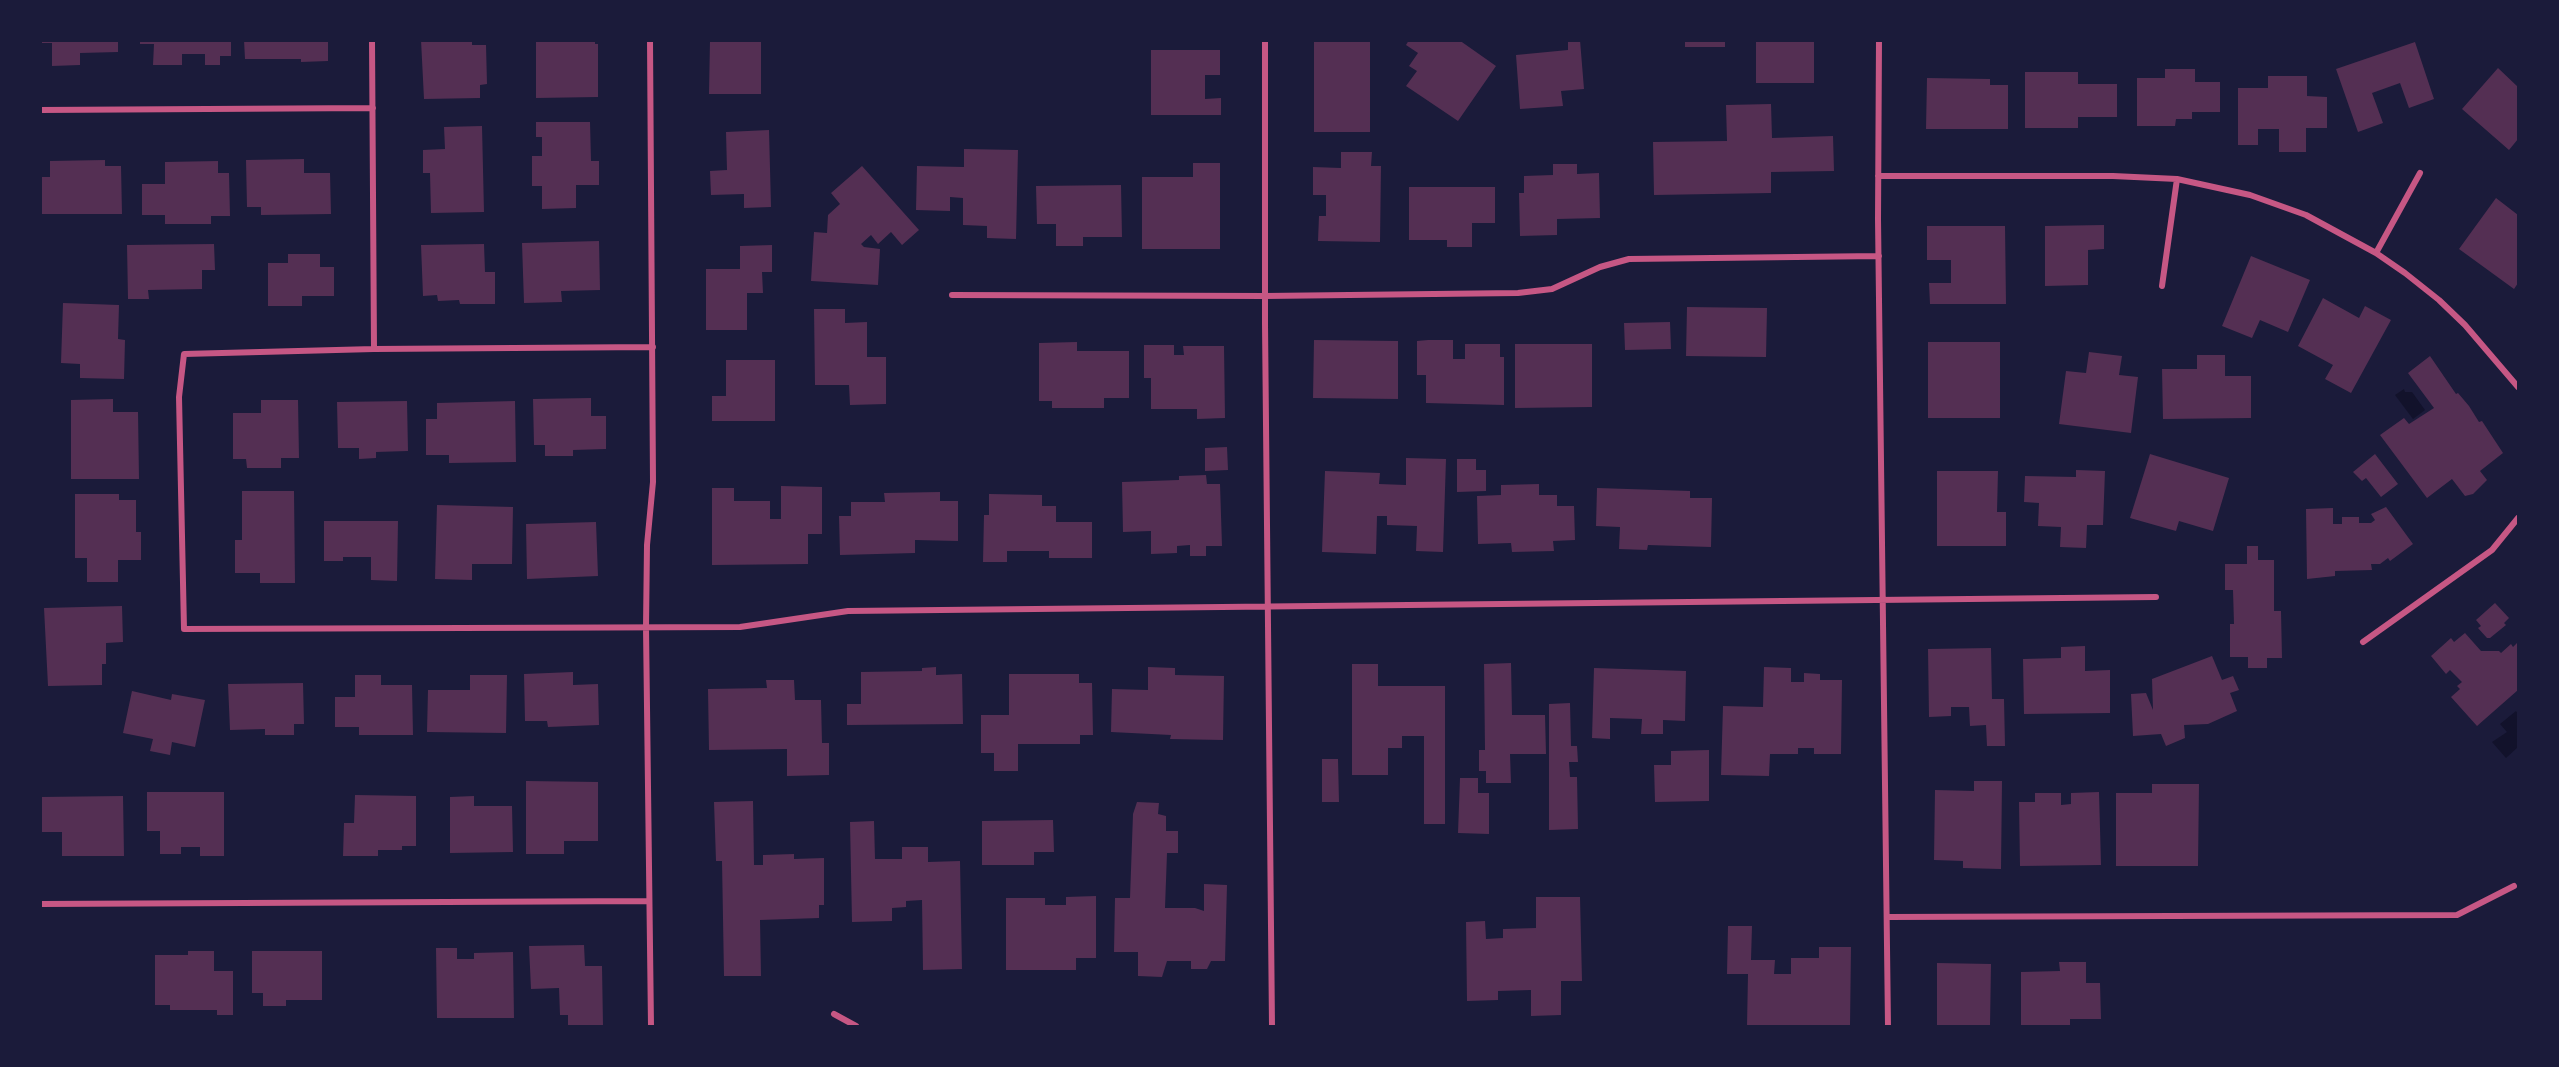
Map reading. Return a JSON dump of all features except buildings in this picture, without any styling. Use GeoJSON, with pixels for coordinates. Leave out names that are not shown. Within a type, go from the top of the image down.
{"type":"FeatureCollection","features":[{"type":"Feature","properties":{"kind":"street"},"geometry":{"type":"LineString","coordinates":[[372,40],[374,349]]}},
{"type":"Feature","properties":{"kind":"street"},"geometry":{"type":"LineString","coordinates":[[650,40],[653,482],[647,545],[646,627],[651,1026]]}},
{"type":"Feature","properties":{"kind":"street"},"geometry":{"type":"LineString","coordinates":[[1265,40],[1265,296],[1272,1026]]}},
{"type":"Feature","properties":{"kind":"street"},"geometry":{"type":"LineString","coordinates":[[1879,40],[1878,176],[1885,601],[1888,1026]]}},
{"type":"Feature","properties":{"kind":"street"},"geometry":{"type":"LineString","coordinates":[[40,110],[373,108]]}},
{"type":"Feature","properties":{"kind":"street"},"geometry":{"type":"LineString","coordinates":[[2376,253],[2420,173]]}},
{"type":"Feature","properties":{"kind":"street"},"geometry":{"type":"LineString","coordinates":[[1878,176],[2114,176],[2177,179],[2250,195],[2306,215],[2376,253],[2439,300],[2465,325],[2518,387]]}},
{"type":"Feature","properties":{"kind":"street"},"geometry":{"type":"LineString","coordinates":[[2162,286],[2177,179]]}},
{"type":"Feature","properties":{"kind":"street"},"geometry":{"type":"LineString","coordinates":[[952,295],[1265,296],[1518,293],[1552,289],[1600,267],[1629,259],[1879,256]]}},
{"type":"Feature","properties":{"kind":"street"},"geometry":{"type":"LineString","coordinates":[[653,347],[374,349],[184,354],[179,397],[184,628],[740,627],[848,611],[2156,597]]}},
{"type":"Feature","properties":{"kind":"street"},"geometry":{"type":"LineString","coordinates":[[2363,642],[2492,550],[2518,518]]}},
{"type":"Feature","properties":{"kind":"street"},"geometry":{"type":"LineString","coordinates":[[1888,917],[2457,915],[2514,886]]}},
{"type":"Feature","properties":{"kind":"street"},"geometry":{"type":"LineString","coordinates":[[40,904],[649,901]]}},
{"type":"Feature","properties":{"kind":"street"},"geometry":{"type":"LineString","coordinates":[[834,1014],[856,1026]]}},
{"type":"Feature","properties":{"kind":"shaded area"},"geometry":{"type":"Polygon","coordinates":[[[2404,389],[2405,392],[2412,392],[2425,410],[2413,419],[2395,395],[2404,389]]]}},
{"type":"Feature","properties":{"kind":"shaded area"},"geometry":{"type":"Polygon","coordinates":[[[2516,711],[2518,714],[2518,747],[2506,758],[2492,742],[2507,732],[2500,724],[2516,711]]]}}]}
